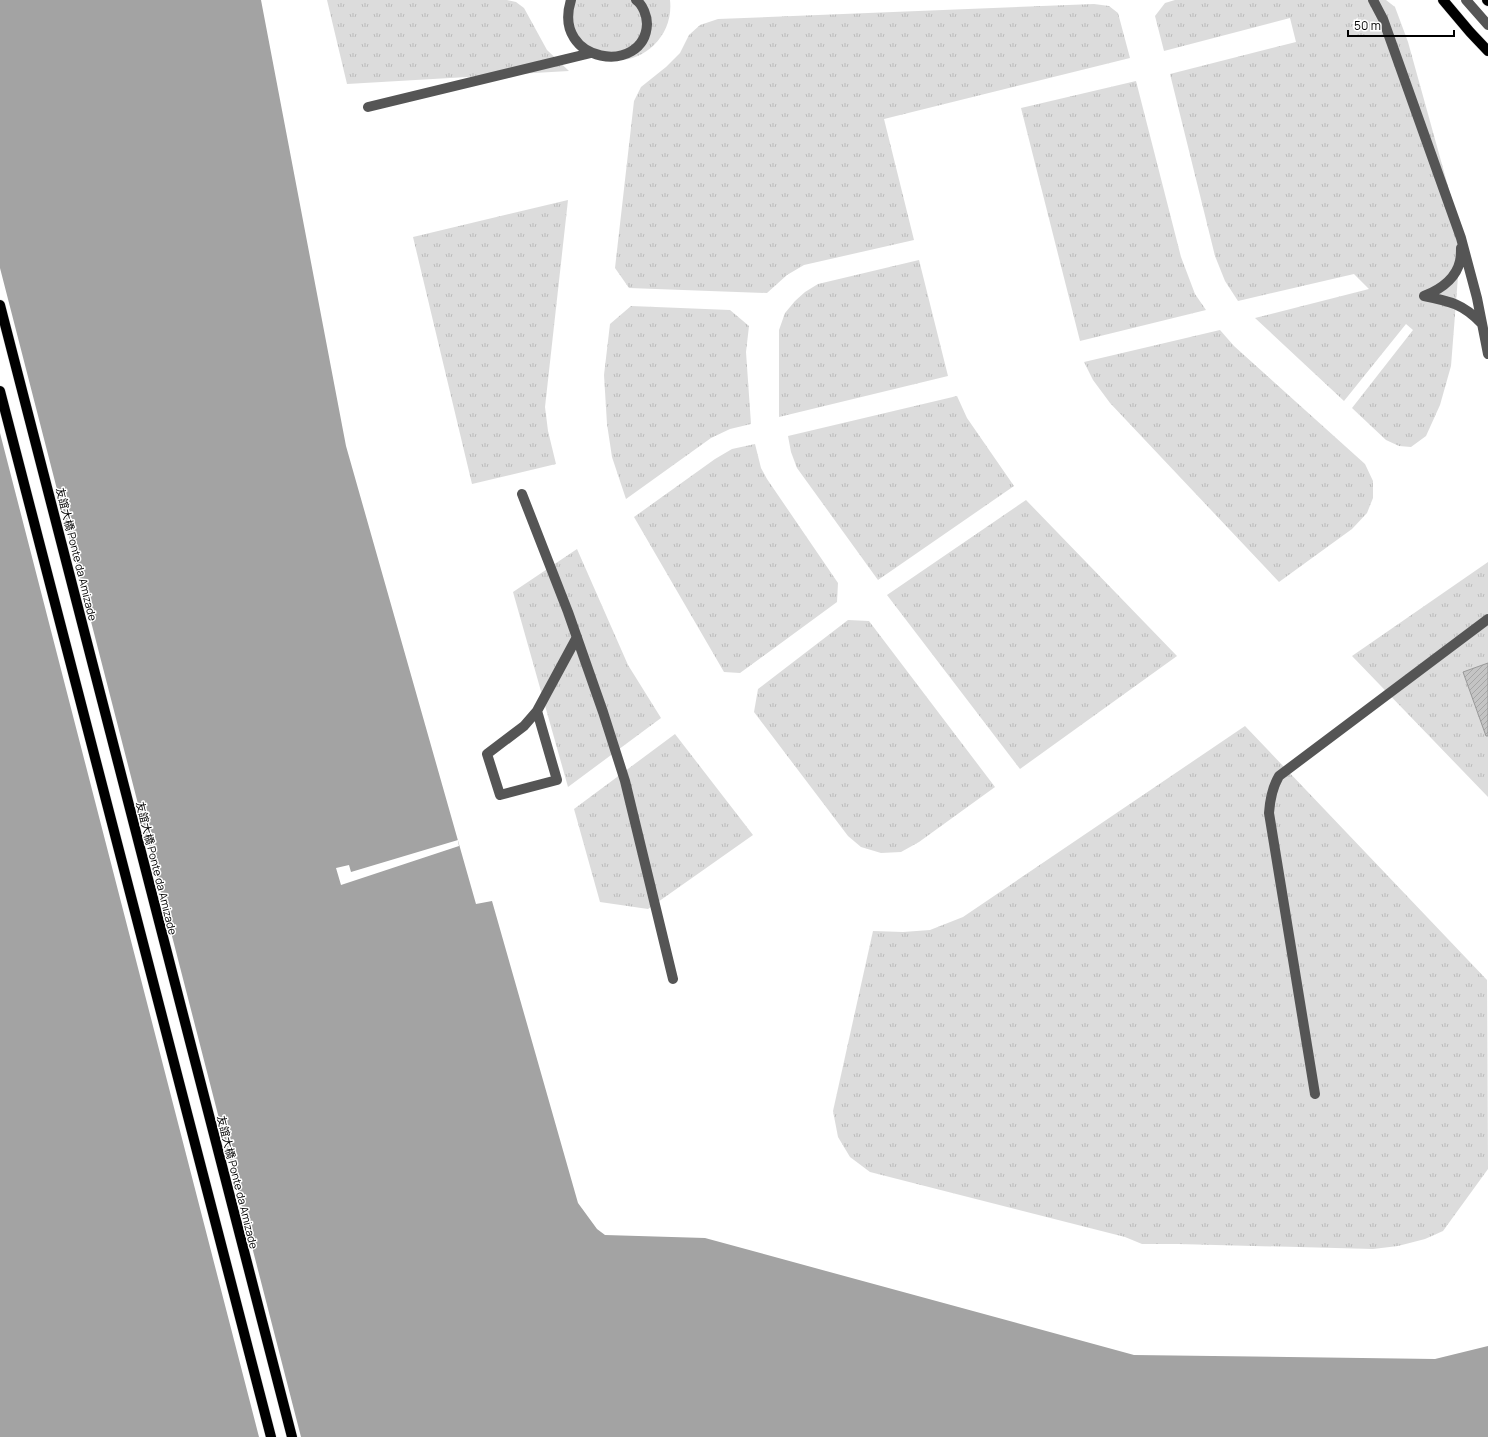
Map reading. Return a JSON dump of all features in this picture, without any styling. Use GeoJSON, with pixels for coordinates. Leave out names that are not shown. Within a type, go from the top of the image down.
{"type":"FeatureCollection","features":[{"type":"Feature","properties":{"kind":"main road"},"geometry":{"type":"LineString","coordinates":[[1443,0],[1488,51]]}},
{"type":"Feature","properties":{"kind":"main road","name":"友誼大橋 Ponte da Amizade"},"geometry":{"type":"LineString","coordinates":[[0,305],[292,1437]]}},
{"type":"Feature","properties":{"kind":"main road"},"geometry":{"type":"LineString","coordinates":[[0,391],[271,1437]]}},
{"type":"Feature","properties":{"kind":"street"},"geometry":{"type":"LineString","coordinates":[[571,0],[568,11],[570,28],[578,45],[599,56],[616,57],[637,48],[646,32],[647,17],[639,2],[636,0]]}},
{"type":"Feature","properties":{"kind":"street"},"geometry":{"type":"LineString","coordinates":[[1373,0],[1383,19],[1461,238],[1477,298],[1488,354]]}},
{"type":"Feature","properties":{"kind":"street"},"geometry":{"type":"LineString","coordinates":[[1466,0],[1488,25]]}},
{"type":"Feature","properties":{"kind":"street"},"geometry":{"type":"LineString","coordinates":[[1472,0],[1488,18]]}},
{"type":"Feature","properties":{"kind":"street"},"geometry":{"type":"LineString","coordinates":[[368,107],[591,53]]}},
{"type":"Feature","properties":{"kind":"street"},"geometry":{"type":"LineString","coordinates":[[1461,238],[1460,262],[1453,276],[1437,291],[1424,296],[1448,301],[1463,307],[1473,314],[1482,325]]}},
{"type":"Feature","properties":{"kind":"street"},"geometry":{"type":"LineString","coordinates":[[522,494],[577,637],[625,781],[673,979]]}},
{"type":"Feature","properties":{"kind":"street"},"geometry":{"type":"LineString","coordinates":[[1315,1094],[1269,813],[1273,785],[1279,776],[1488,619]]}},
{"type":"Feature","properties":{"kind":"street"},"geometry":{"type":"LineString","coordinates":[[537,711],[557,780],[500,795],[487,754],[524,726],[537,711],[577,637]]}},
{"type":"Feature","properties":{"kind":"green space"},"geometry":{"type":"Polygon","coordinates":[[[327,0],[507,0],[516,2],[524,8],[547,50],[569,71],[347,84],[327,0]]]}},
{"type":"Feature","properties":{"kind":"green space"},"geometry":{"type":"Polygon","coordinates":[[[566,0],[670,0],[669,16],[665,31],[656,43],[645,52],[632,58],[618,60],[603,58],[588,51],[568,24],[565,8],[566,0]]]}},
{"type":"Feature","properties":{"kind":"green space"},"geometry":{"type":"Polygon","coordinates":[[[1175,0],[1386,0],[1395,7],[1408,42],[1461,238],[1451,366],[1440,405],[1426,436],[1411,447],[1399,446],[1386,440],[1352,408],[1413,330],[1406,324],[1344,401],[1255,318],[1369,289],[1354,274],[1238,301],[1225,281],[1215,256],[1170,74],[1296,42],[1290,18],[1164,51],[1155,16],[1165,3],[1175,0]]]}},
{"type":"Feature","properties":{"kind":"green space"},"geometry":{"type":"Polygon","coordinates":[[[1094,4],[1109,6],[1118,13],[1130,58],[884,119],[914,240],[804,265],[787,275],[767,293],[629,288],[615,268],[634,101],[641,87],[666,67],[680,53],[689,35],[700,25],[718,19],[1094,4]]]}},
{"type":"Feature","properties":{"kind":"green space"},"geometry":{"type":"Polygon","coordinates":[[[1136,81],[1181,257],[1195,294],[1206,310],[1080,341],[1021,108],[1136,81]]]}},
{"type":"Feature","properties":{"kind":"green space"},"geometry":{"type":"Polygon","coordinates":[[[568,200],[545,407],[548,431],[556,464],[472,484],[413,237],[568,200]]]}},
{"type":"Feature","properties":{"kind":"green space"},"geometry":{"type":"Polygon","coordinates":[[[919,260],[948,376],[779,417],[779,330],[785,313],[795,301],[805,292],[818,284],[919,260]]]}},
{"type":"Feature","properties":{"kind":"green space"},"geometry":{"type":"Polygon","coordinates":[[[631,306],[730,310],[749,326],[746,352],[751,424],[730,429],[711,438],[626,499],[612,457],[607,424],[604,375],[610,324],[631,306]]]}},
{"type":"Feature","properties":{"kind":"green space"},"geometry":{"type":"Polygon","coordinates":[[[1220,330],[1234,346],[1365,464],[1373,481],[1373,498],[1367,513],[1352,529],[1279,582],[1110,403],[1093,380],[1084,362],[1220,330]]]}},
{"type":"Feature","properties":{"kind":"green space"},"geometry":{"type":"Polygon","coordinates":[[[957,396],[967,418],[1014,486],[878,580],[797,468],[791,452],[788,436],[957,396]]]}},
{"type":"Feature","properties":{"kind":"green space"},"geometry":{"type":"Polygon","coordinates":[[[755,444],[761,468],[767,479],[838,583],[837,602],[740,673],[724,672],[634,517],[715,459],[732,449],[755,444]]]}},
{"type":"Feature","properties":{"kind":"green space"},"geometry":{"type":"Polygon","coordinates":[[[1026,500],[1177,656],[1020,769],[887,595],[1026,500]]]}},
{"type":"Feature","properties":{"kind":"green space"},"geometry":{"type":"Polygon","coordinates":[[[577,549],[628,665],[661,718],[568,787],[513,592],[577,549]]]}},
{"type":"Feature","properties":{"kind":"green space"},"geometry":{"type":"Polygon","coordinates":[[[1488,562],[1488,797],[1352,656],[1488,562]]]}},
{"type":"Feature","properties":{"kind":"green space"},"geometry":{"type":"Polygon","coordinates":[[[848,620],[869,621],[995,787],[919,842],[901,852],[881,853],[861,847],[848,836],[754,712],[758,689],[848,620]]]}},
{"type":"Feature","properties":{"kind":"green space"},"geometry":{"type":"Polygon","coordinates":[[[1245,726],[1487,980],[1488,1169],[1443,1231],[1425,1239],[1398,1246],[1373,1249],[1142,1244],[1125,1237],[870,1172],[850,1157],[838,1137],[833,1111],[873,931],[903,932],[930,930],[963,917],[1245,726]]]}},
{"type":"Feature","properties":{"kind":"green space"},"geometry":{"type":"Polygon","coordinates":[[[675,734],[753,835],[648,909],[600,902],[574,809],[675,734]]]}},
{"type":"Feature","properties":{"kind":"shaded area"},"geometry":{"type":"Polygon","coordinates":[[[0,0],[261,0],[346,446],[476,904],[492,901],[578,1203],[597,1229],[605,1235],[705,1238],[1134,1355],[1435,1359],[1488,1346],[1488,1437],[0,1437],[0,0]]]}},
{"type":"Feature","properties":{"kind":"pier"},"geometry":{"type":"Polygon","coordinates":[[[0,268],[301,1437],[259,1437],[0,433],[0,268]]]}},
{"type":"Feature","properties":{"kind":"pier"},"geometry":{"type":"Polygon","coordinates":[[[458,840],[459,846],[341,885],[336,868],[349,865],[351,872],[458,840]]]}},
{"type":"Feature","properties":{"kind":"building"},"geometry":{"type":"Polygon","coordinates":[[[1488,663],[1488,736],[1486,736],[1463,672],[1488,663]]]}}]}
